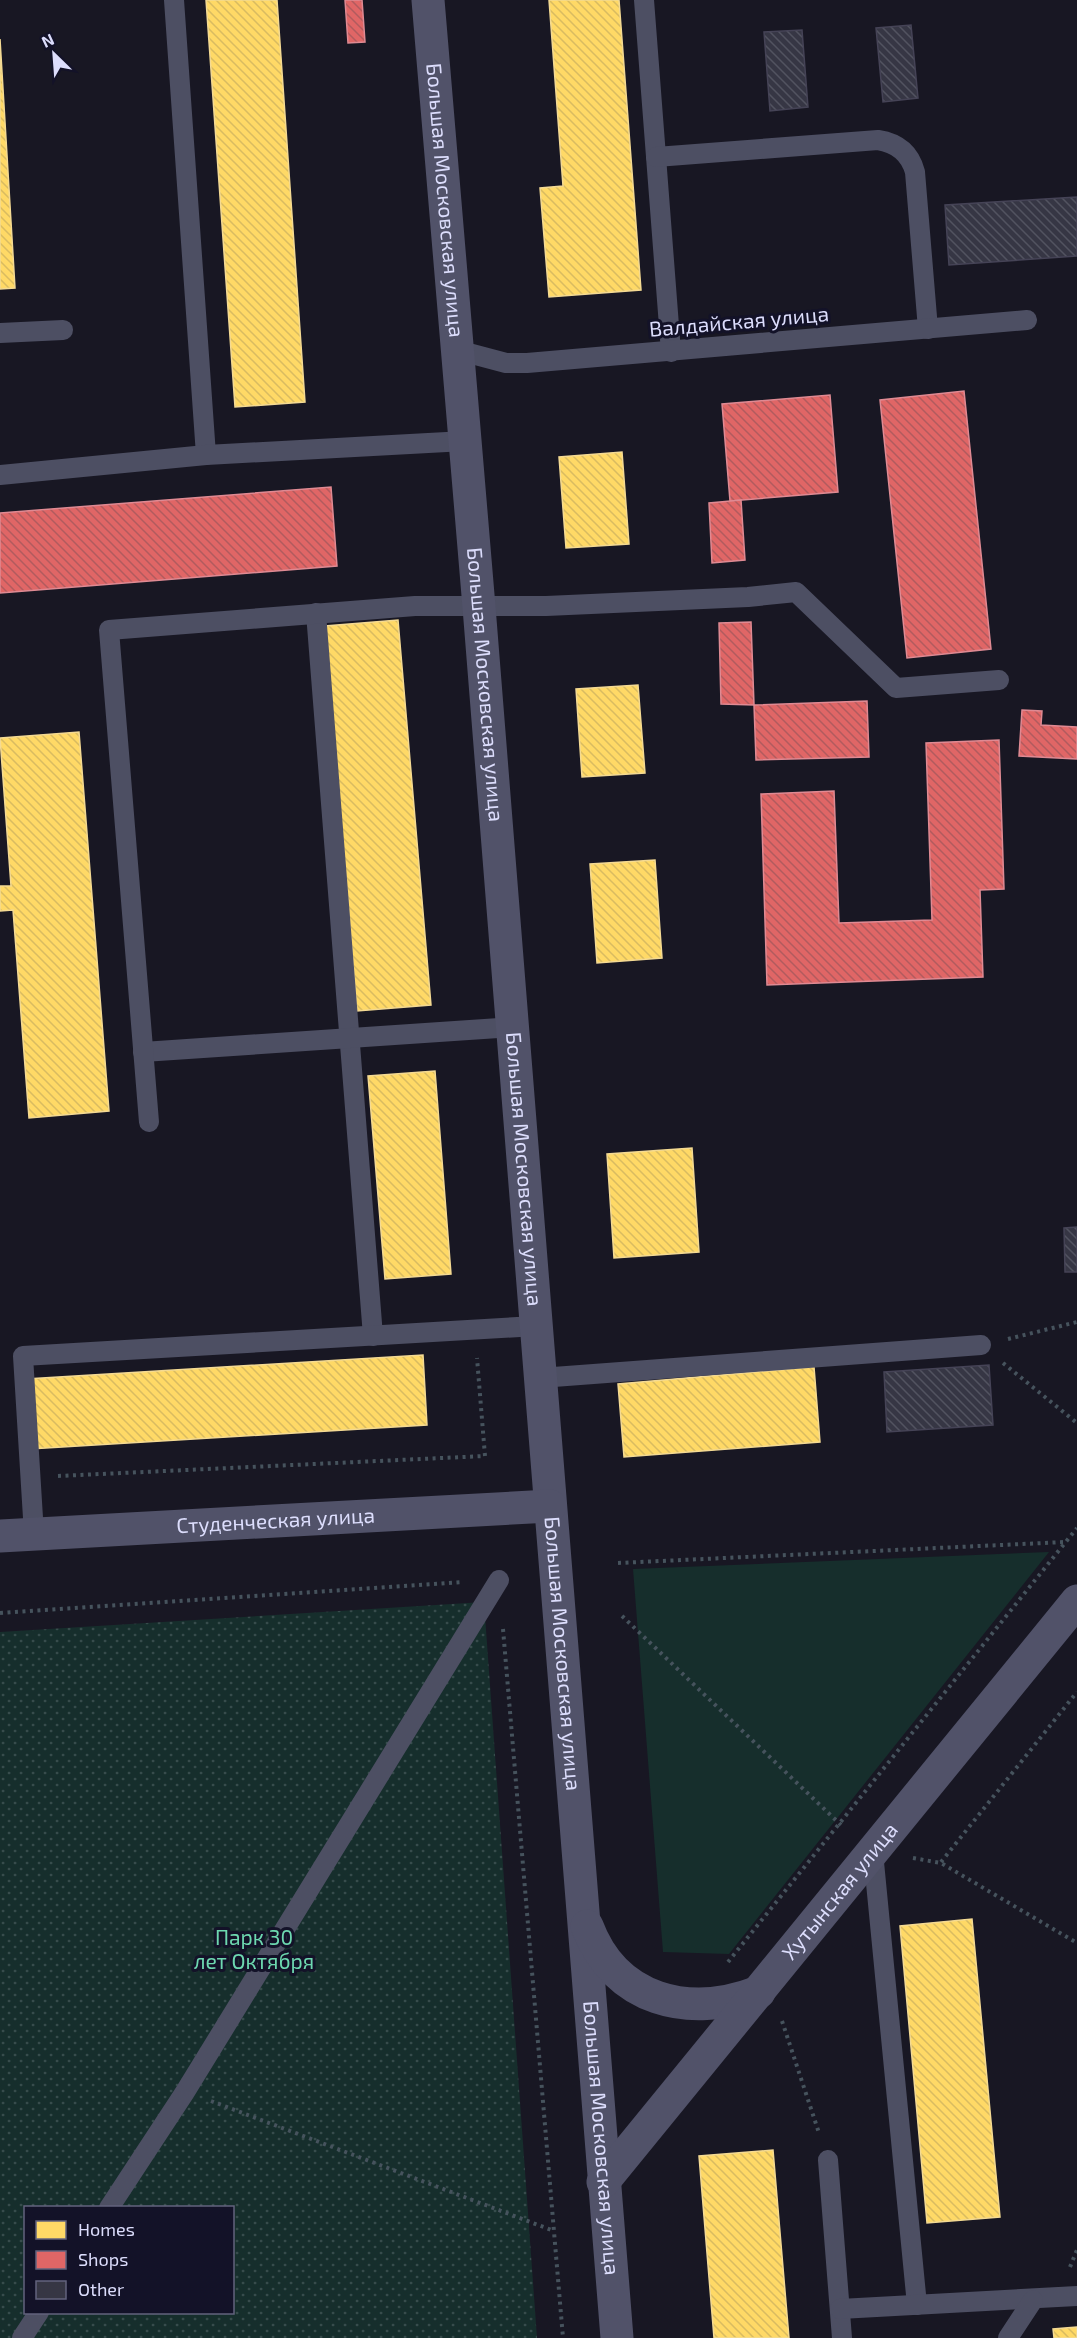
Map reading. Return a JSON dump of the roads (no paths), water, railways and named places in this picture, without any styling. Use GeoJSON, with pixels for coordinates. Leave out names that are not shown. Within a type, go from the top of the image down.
{"type":"FeatureCollection","features":[{"type":"Feature","properties":{"kind":"main road","name":"Большая Московская улица"},"geometry":{"type":"LineString","coordinates":[[428,0],[513,1027],[617,2338]]}},
{"type":"Feature","properties":{"kind":"main road","name":"Студенческая улица"},"geometry":{"type":"LineString","coordinates":[[0,1536],[550,1506]]}},
{"type":"Feature","properties":{"kind":"main road","name":"Хутынская улица"},"geometry":{"type":"LineString","coordinates":[[603,2182],[1077,1601]]}},
{"type":"Feature","properties":{"kind":"main road"},"geometry":{"type":"LineString","coordinates":[[582,1914],[591,1938],[615,1973],[630,1985],[654,1996],[695,2005],[717,2004],[738,2000],[763,1986]]}},
{"type":"Feature","properties":{"kind":"lane"},"geometry":{"type":"LineString","coordinates":[[174,0],[206,455]]}},
{"type":"Feature","properties":{"kind":"lane"},"geometry":{"type":"LineString","coordinates":[[644,0],[672,352]]}},
{"type":"Feature","properties":{"kind":"lane"},"geometry":{"type":"LineString","coordinates":[[656,157],[878,140],[899,147],[912,162],[915,172],[928,329]]}},
{"type":"Feature","properties":{"kind":"lane","name":"Валдайская улица"},"geometry":{"type":"LineString","coordinates":[[457,350],[488,359],[516,363],[672,352],[1027,320]]}},
{"type":"Feature","properties":{"kind":"lane"},"geometry":{"type":"LineString","coordinates":[[0,333],[63,330]]}},
{"type":"Feature","properties":{"kind":"lane"},"geometry":{"type":"LineString","coordinates":[[0,476],[206,455],[465,441]]}},
{"type":"Feature","properties":{"kind":"lane"},"geometry":{"type":"LineString","coordinates":[[149,1122],[109,630],[415,606],[479,607],[748,597],[796,592],[896,688],[999,680]]}},
{"type":"Feature","properties":{"kind":"lane"},"geometry":{"type":"LineString","coordinates":[[315,613],[373,1336]]}},
{"type":"Feature","properties":{"kind":"lane"},"geometry":{"type":"LineString","coordinates":[[143,1052],[513,1027]]}},
{"type":"Feature","properties":{"kind":"lane"},"geometry":{"type":"LineString","coordinates":[[34,1534],[23,1356],[536,1326]]}},
{"type":"Feature","properties":{"kind":"lane"},"geometry":{"type":"LineString","coordinates":[[540,1378],[981,1345]]}},
{"type":"Feature","properties":{"kind":"lane"},"geometry":{"type":"LineString","coordinates":[[110,2206],[185,2092],[499,1580]]}},
{"type":"Feature","properties":{"kind":"lane"},"geometry":{"type":"LineString","coordinates":[[873,1852],[917,2306]]}},
{"type":"Feature","properties":{"kind":"lane"},"geometry":{"type":"LineString","coordinates":[[828,2160],[842,2338]]}},
{"type":"Feature","properties":{"kind":"lane"},"geometry":{"type":"LineString","coordinates":[[840,2309],[1077,2296]]}},
{"type":"Feature","properties":{"kind":"lane"},"geometry":{"type":"LineString","coordinates":[[1012,2335],[1033,2300]]}},
{"type":"Feature","properties":{"kind":"lane"},"geometry":{"type":"LineString","coordinates":[[22,2338],[38,2314]]}},
{"type":"Feature","properties":{"kind":"park label","name":"Парк 30 лет Октября"},"geometry":{"type":"Point","coordinates":[254,1950]}}]}
